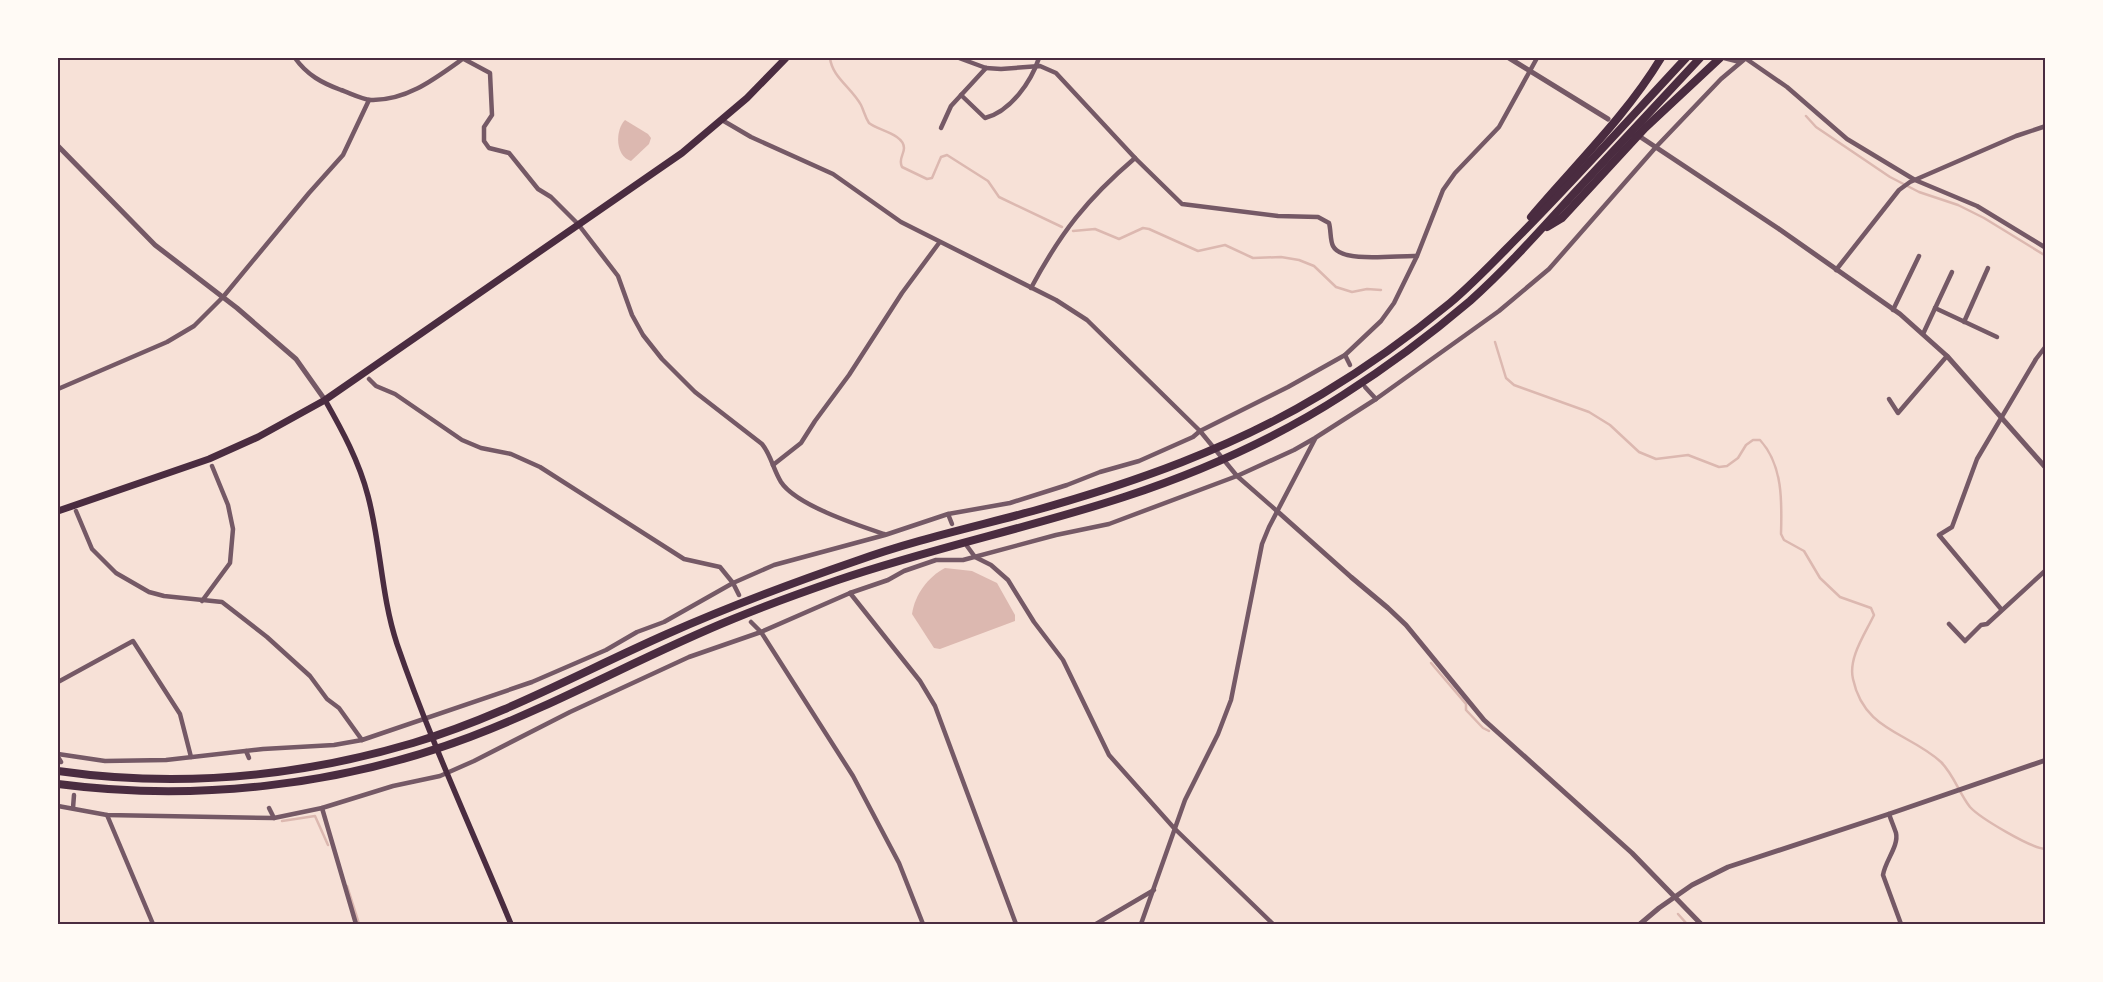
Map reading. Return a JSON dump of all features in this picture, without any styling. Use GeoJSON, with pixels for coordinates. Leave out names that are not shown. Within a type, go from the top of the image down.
{"type":"FeatureCollection","features":[{"type":"Feature","properties":{"kind":"highway"},"geometry":{"type":"LineString","coordinates":[[58,511],[209,459],[258,437],[325,400],[426,332],[682,153],[747,98],[786,58]]}},
{"type":"Feature","properties":{"kind":"highway"},"geometry":{"type":"LineString","coordinates":[[1495,261],[1614,121],[1652,73],[1660,58]]}},
{"type":"Feature","properties":{"kind":"highway"},"geometry":{"type":"LineString","coordinates":[[58,771],[120,778],[165,780],[214,778],[299,769],[416,742],[467,725],[668,633],[771,590],[862,558],[1035,510],[1134,479],[1225,444],[1287,414],[1367,364],[1453,300],[1495,261],[1554,200],[1686,58]]}},
{"type":"Feature","properties":{"kind":"highway"},"geometry":{"type":"LineString","coordinates":[[58,784],[164,792],[264,786],[338,774],[419,754],[471,736],[731,620],[791,597],[895,562],[1126,496],[1235,454],[1340,397],[1398,357],[1470,301],[1539,232],[1700,58]]}},
{"type":"Feature","properties":{"kind":"highway"},"geometry":{"type":"LineString","coordinates":[[1539,232],[1562,218],[1646,128],[1722,58]]}},
{"type":"Feature","properties":{"kind":"main road"},"geometry":{"type":"LineString","coordinates":[[325,400],[354,456],[369,496],[388,611],[397,644],[425,719],[511,924]]}},
{"type":"Feature","properties":{"kind":"street"},"geometry":{"type":"LineString","coordinates":[[295,58],[309,74],[322,83],[369,100],[401,96],[425,86],[464,58],[490,73],[492,116],[484,127],[484,141],[489,148],[508,153],[538,189],[550,197],[578,224],[618,276],[632,314],[644,335],[662,359],[695,392],[762,444],[768,452],[781,482],[806,502],[837,518],[885,534]]}},
{"type":"Feature","properties":{"kind":"street"},"geometry":{"type":"LineString","coordinates":[[959,58],[986,68],[1036,67],[1056,73],[1135,158],[1182,204],[1278,216],[1318,217],[1329,223],[1332,244],[1337,252],[1354,258],[1417,256]]}},
{"type":"Feature","properties":{"kind":"street"},"geometry":{"type":"LineString","coordinates":[[961,95],[985,118],[990,117],[1002,110],[1017,95],[1036,67],[1039,58]]}},
{"type":"Feature","properties":{"kind":"street"},"geometry":{"type":"LineString","coordinates":[[1509,58],[1608,119]]}},
{"type":"Feature","properties":{"kind":"street"},"geometry":{"type":"LineString","coordinates":[[58,756],[105,761],[191,758],[246,751],[334,745],[362,740],[532,682],[606,650],[637,632],[664,622],[733,583],[774,565],[948,514],[1010,503],[1067,485],[1100,472],[1139,461],[1193,437],[1200,431],[1288,387],[1344,355],[1381,320],[1394,303],[1417,256],[1443,190],[1455,173],[1499,127],[1537,58]]}},
{"type":"Feature","properties":{"kind":"street"},"geometry":{"type":"LineString","coordinates":[[1722,58],[1740,62]]}},
{"type":"Feature","properties":{"kind":"street"},"geometry":{"type":"LineString","coordinates":[[58,806],[106,815],[274,818],[322,808],[393,786],[447,773],[570,712],[688,657],[761,632],[850,593],[888,580],[904,571],[936,560],[963,560],[1056,535],[1109,524],[1237,476],[1294,450],[1315,438],[1376,399],[1499,312],[1549,270],[1656,147],[1745,58],[1787,88],[1847,139],[1912,181],[1977,206],[2046,248]]}},
{"type":"Feature","properties":{"kind":"street"},"geometry":{"type":"LineString","coordinates":[[941,128],[951,106],[986,68]]}},
{"type":"Feature","properties":{"kind":"street"},"geometry":{"type":"LineString","coordinates":[[58,389],[168,342],[194,326],[223,297],[309,193],[343,156],[369,100]]}},
{"type":"Feature","properties":{"kind":"street"},"geometry":{"type":"LineString","coordinates":[[722,120],[751,136],[833,174],[901,222],[939,243],[1056,300],[1087,320],[1200,431],[1237,476],[1350,577],[1394,613],[1418,639],[1484,720],[1632,853],[1701,924]]}},
{"type":"Feature","properties":{"kind":"street"},"geometry":{"type":"LineString","coordinates":[[1836,270],[1902,188],[1912,181],[2016,136],[2046,126]]}},
{"type":"Feature","properties":{"kind":"street"},"geometry":{"type":"LineString","coordinates":[[1642,138],[1836,270],[1893,310],[1923,334],[1947,356],[2046,468]]}},
{"type":"Feature","properties":{"kind":"street"},"geometry":{"type":"LineString","coordinates":[[58,146],[155,245],[223,297],[296,359],[325,400]]}},
{"type":"Feature","properties":{"kind":"street"},"geometry":{"type":"LineString","coordinates":[[1031,288],[1050,253],[1083,207],[1106,182],[1135,158]]}},
{"type":"Feature","properties":{"kind":"street"},"geometry":{"type":"LineString","coordinates":[[773,465],[801,443],[814,421],[849,376],[902,294],[939,243]]}},
{"type":"Feature","properties":{"kind":"street"},"geometry":{"type":"LineString","coordinates":[[1893,310],[1919,256]]}},
{"type":"Feature","properties":{"kind":"street"},"geometry":{"type":"LineString","coordinates":[[1964,322],[1988,268]]}},
{"type":"Feature","properties":{"kind":"street"},"geometry":{"type":"LineString","coordinates":[[1923,334],[1952,272]]}},
{"type":"Feature","properties":{"kind":"street"},"geometry":{"type":"LineString","coordinates":[[1935,308],[1997,337]]}},
{"type":"Feature","properties":{"kind":"street"},"geometry":{"type":"LineString","coordinates":[[2001,609],[1939,535],[1952,527],[1977,459],[2001,416],[2046,346]]}},
{"type":"Feature","properties":{"kind":"street"},"geometry":{"type":"LineString","coordinates":[[1344,355],[1350,366]]}},
{"type":"Feature","properties":{"kind":"street"},"geometry":{"type":"LineString","coordinates":[[1889,399],[1898,413],[1947,356]]}},
{"type":"Feature","properties":{"kind":"street"},"geometry":{"type":"LineString","coordinates":[[369,379],[376,386],[395,394],[462,440],[481,448],[511,454],[540,467],[684,559],[720,567],[733,583],[739,595]]}},
{"type":"Feature","properties":{"kind":"street"},"geometry":{"type":"LineString","coordinates":[[1365,387],[1376,399]]}},
{"type":"Feature","properties":{"kind":"street"},"geometry":{"type":"LineString","coordinates":[[1141,924],[1174,828],[1218,734],[1231,700],[1262,544],[1277,510],[1315,438]]}},
{"type":"Feature","properties":{"kind":"street"},"geometry":{"type":"LineString","coordinates":[[202,600],[230,563],[234,529],[228,505],[212,466]]}},
{"type":"Feature","properties":{"kind":"street"},"geometry":{"type":"LineString","coordinates":[[76,511],[92,550],[116,573],[149,592],[164,596],[222,602],[267,637],[310,676],[327,699],[339,708],[362,740]]}},
{"type":"Feature","properties":{"kind":"street"},"geometry":{"type":"LineString","coordinates":[[948,514],[952,524]]}},
{"type":"Feature","properties":{"kind":"street"},"geometry":{"type":"LineString","coordinates":[[967,546],[975,557],[991,565],[1008,580],[1034,622],[1063,660],[1109,756],[1174,828],[1273,924]]}},
{"type":"Feature","properties":{"kind":"street"},"geometry":{"type":"LineString","coordinates":[[1949,624],[1965,641],[1981,625],[1987,624],[2001,609],[2046,570]]}},
{"type":"Feature","properties":{"kind":"street"},"geometry":{"type":"LineString","coordinates":[[850,593],[920,681],[935,706],[1016,924]]}},
{"type":"Feature","properties":{"kind":"street"},"geometry":{"type":"LineString","coordinates":[[751,622],[761,632],[853,776],[899,863],[923,924]]}},
{"type":"Feature","properties":{"kind":"street"},"geometry":{"type":"LineString","coordinates":[[58,682],[133,641],[180,714],[191,758]]}},
{"type":"Feature","properties":{"kind":"street"},"geometry":{"type":"LineString","coordinates":[[246,751],[249,758]]}},
{"type":"Feature","properties":{"kind":"street"},"geometry":{"type":"LineString","coordinates":[[58,756],[61,762]]}},
{"type":"Feature","properties":{"kind":"street"},"geometry":{"type":"LineString","coordinates":[[1640,924],[1692,884],[1728,867],[2046,760]]}},
{"type":"Feature","properties":{"kind":"street"},"geometry":{"type":"LineString","coordinates":[[73,808],[74,795]]}},
{"type":"Feature","properties":{"kind":"street"},"geometry":{"type":"LineString","coordinates":[[269,808],[274,818]]}},
{"type":"Feature","properties":{"kind":"street"},"geometry":{"type":"LineString","coordinates":[[322,808],[356,924]]}},
{"type":"Feature","properties":{"kind":"street"},"geometry":{"type":"LineString","coordinates":[[1889,814],[1896,835],[1894,845],[1884,866],[1883,874],[1901,924]]}},
{"type":"Feature","properties":{"kind":"street"},"geometry":{"type":"LineString","coordinates":[[106,815],[153,924]]}},
{"type":"Feature","properties":{"kind":"street"},"geometry":{"type":"LineString","coordinates":[[1096,924],[1154,890]]}},
{"type":"Feature","properties":{"kind":"shaded area"},"geometry":{"type":"Polygon","coordinates":[[[625,120],[648,134],[651,138],[649,144],[631,161],[622,154],[618,142],[619,130],[625,120]]]}},
{"type":"Feature","properties":{"kind":"shaded area"},"geometry":{"type":"Polygon","coordinates":[[[945,568],[972,571],[997,583],[1015,615],[1015,621],[940,649],[934,648],[912,614],[916,600],[923,587],[933,576],[945,568]]]}},
{"type":"Feature","properties":{"kind":"waterway"},"geometry":{"type":"LineString","coordinates":[[830,58],[834,71],[857,99],[869,123],[895,136],[903,143],[902,167],[927,179],[932,178],[941,157],[947,155],[988,181],[999,197],[1062,227]]}},
{"type":"Feature","properties":{"kind":"waterway"},"geometry":{"type":"LineString","coordinates":[[1806,116],[1816,127],[1890,177],[1919,192],[1958,205],[1984,218],[2046,256]]}},
{"type":"Feature","properties":{"kind":"waterway"},"geometry":{"type":"LineString","coordinates":[[1073,231],[1095,229],[1119,239],[1143,228],[1149,229],[1198,251],[1225,245],[1253,258],[1281,257],[1299,260],[1314,266],[1336,287],[1352,292],[1367,289],[1381,290]]}},
{"type":"Feature","properties":{"kind":"waterway"},"geometry":{"type":"LineString","coordinates":[[1495,342],[1506,378],[1514,385],[1589,412],[1610,425],[1639,452],[1656,459],[1688,455],[1719,467],[1727,466],[1738,458],[1746,445],[1753,440],[1760,440],[1768,450],[1780,484],[1781,534],[1784,540],[1804,551],[1820,578],[1840,597],[1871,608],[1874,615],[1858,646],[1852,671],[1859,696],[1867,710],[1889,729],[1941,762],[1966,802],[1976,812],[2018,839],[2046,849]]}},
{"type":"Feature","properties":{"kind":"waterway"},"geometry":{"type":"LineString","coordinates":[[1431,663],[1466,704],[1466,710],[1483,728],[1489,731]]}},
{"type":"Feature","properties":{"kind":"waterway"},"geometry":{"type":"LineString","coordinates":[[282,821],[315,816],[328,845]]}},
{"type":"Feature","properties":{"kind":"waterway"},"geometry":{"type":"LineString","coordinates":[[347,886],[359,924]]}},
{"type":"Feature","properties":{"kind":"waterway"},"geometry":{"type":"LineString","coordinates":[[1678,914],[1687,924]]}}]}
